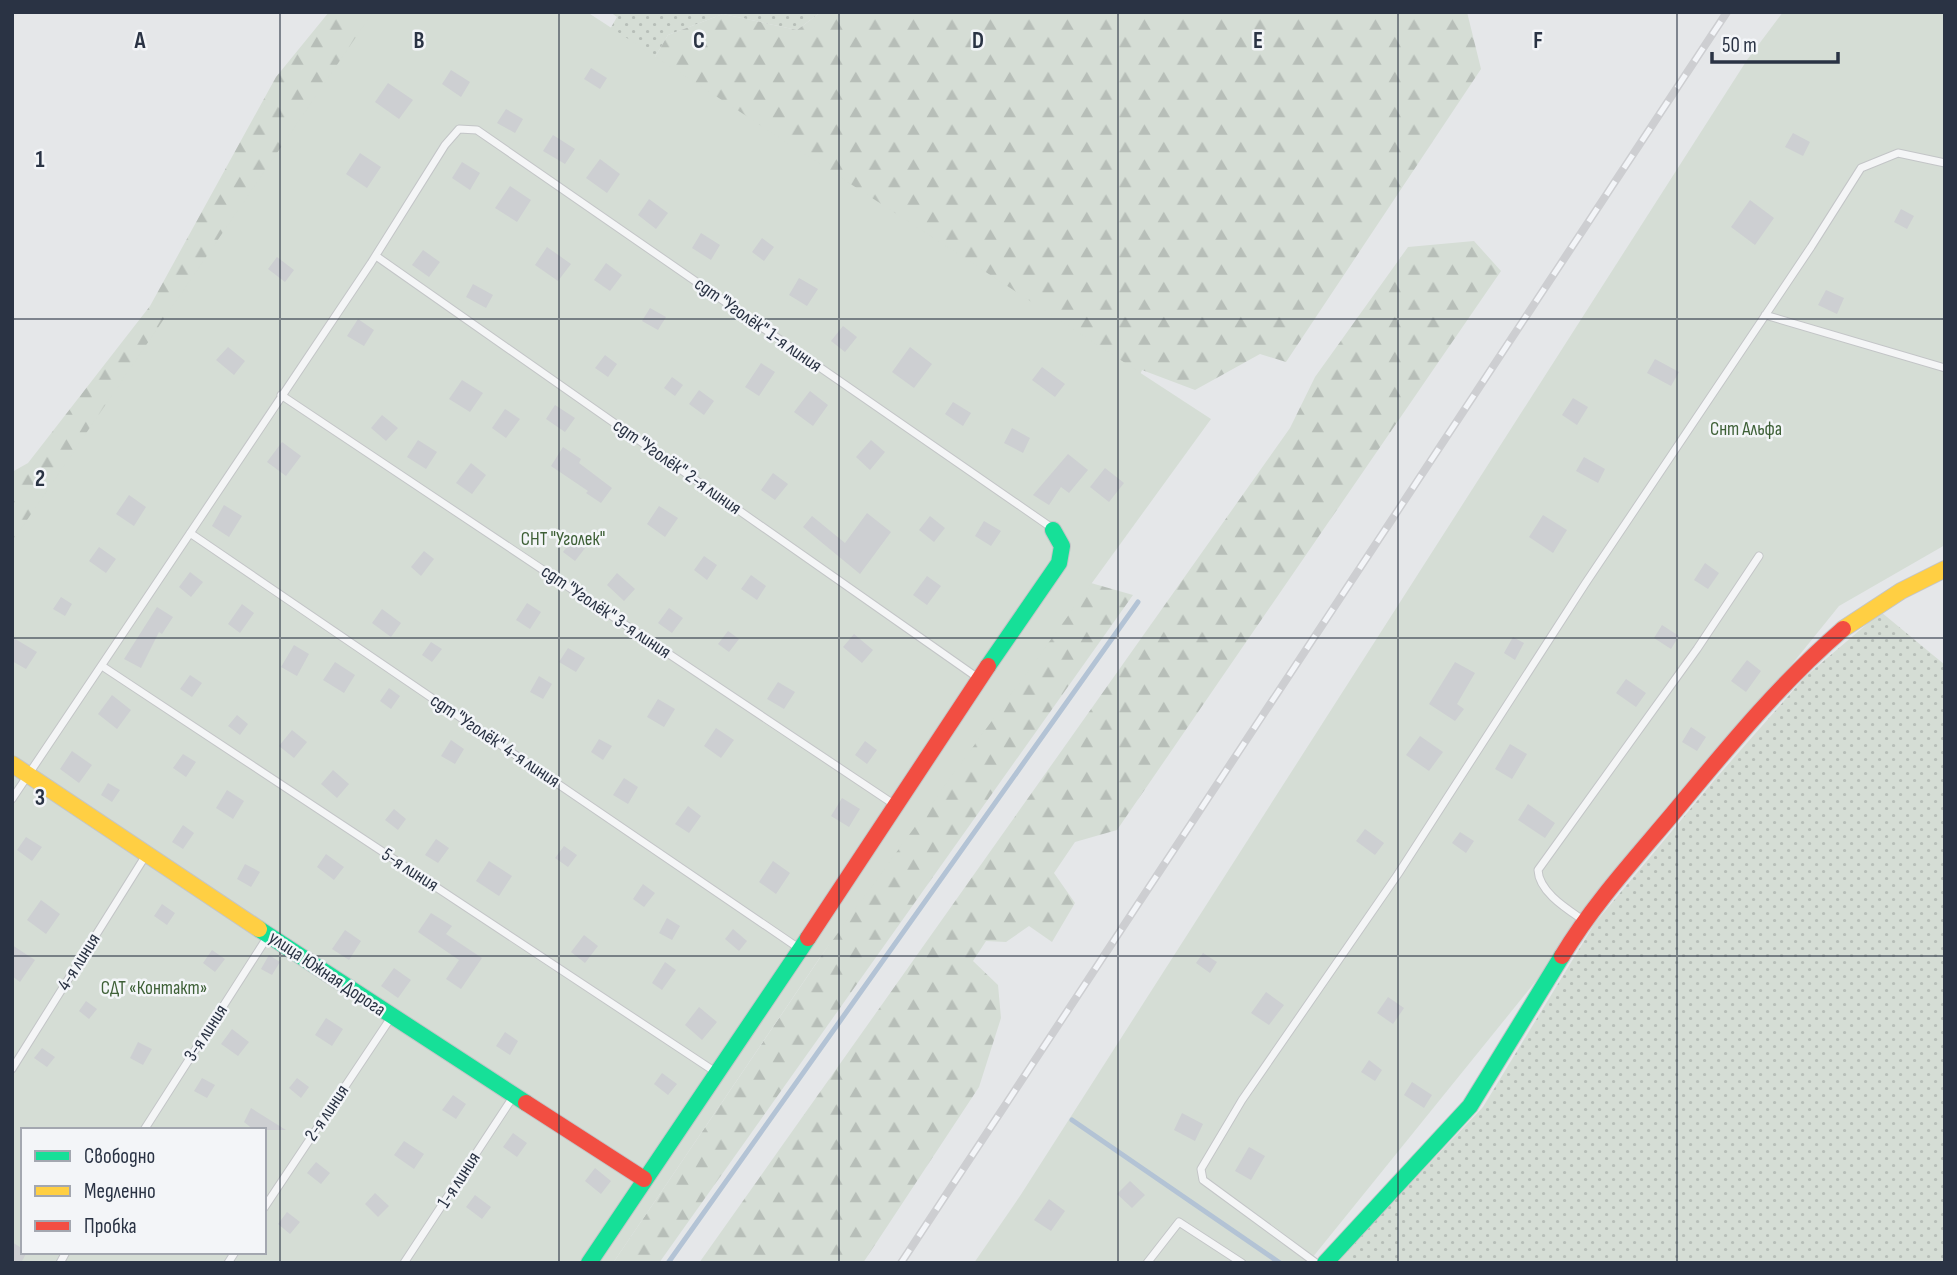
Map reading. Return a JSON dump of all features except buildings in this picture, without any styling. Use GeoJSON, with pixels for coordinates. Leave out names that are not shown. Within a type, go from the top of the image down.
{"type":"FeatureCollection","features":[{"type":"Feature","properties":{"kind":"street"},"geometry":{"type":"LineString","coordinates":[[589,1263],[718,1073],[978,678],[1059,563],[1062,546],[1054,530]]}},
{"type":"Feature","properties":{"kind":"street"},"geometry":{"type":"LineString","coordinates":[[1325,1263],[1470,1106],[1583,920],[1705,775],[1807,660],[1850,622],[1900,591],[1945,569]]}},
{"type":"Feature","properties":{"kind":"street","name":"улица Южная Дорога"},"geometry":{"type":"LineString","coordinates":[[12,764],[391,1017],[644,1179]]}},
{"type":"Feature","properties":{"kind":"lane","name":"сдт \"Уголёк\" 1-я линия"},"geometry":{"type":"LineString","coordinates":[[376,256],[445,145],[459,130],[477,130],[1054,530]]}},
{"type":"Feature","properties":{"kind":"lane"},"geometry":{"type":"LineString","coordinates":[[1316,1263],[1203,1180],[1201,1169],[1242,1100],[1398,874],[1585,584],[1861,168],[1898,153],[1945,163]]}},
{"type":"Feature","properties":{"kind":"lane"},"geometry":{"type":"LineString","coordinates":[[12,799],[376,256]]}},
{"type":"Feature","properties":{"kind":"lane","name":"сдт \"Уголёк\" 2-я линия"},"geometry":{"type":"LineString","coordinates":[[376,256],[978,678]]}},
{"type":"Feature","properties":{"kind":"lane"},"geometry":{"type":"LineString","coordinates":[[1765,315],[1945,368]]}},
{"type":"Feature","properties":{"kind":"lane","name":"сдт \"Уголёк\" 3-я линия"},"geometry":{"type":"LineString","coordinates":[[281,395],[895,805]]}},
{"type":"Feature","properties":{"kind":"lane","name":"сдт \"Уголёк\" 4-я линия"},"geometry":{"type":"LineString","coordinates":[[190,533],[800,949]]}},
{"type":"Feature","properties":{"kind":"lane"},"geometry":{"type":"LineString","coordinates":[[1583,920],[1546,890],[1540,882],[1538,870],[1697,649],[1759,556]]}},
{"type":"Feature","properties":{"kind":"lane","name":"5-я линия"},"geometry":{"type":"LineString","coordinates":[[102,666],[718,1073]]}},
{"type":"Feature","properties":{"kind":"lane","name":"4-я линия"},"geometry":{"type":"LineString","coordinates":[[12,1069],[146,854]]}},
{"type":"Feature","properties":{"kind":"lane","name":"3-я линия"},"geometry":{"type":"LineString","coordinates":[[146,1128],[268,935]]}},
{"type":"Feature","properties":{"kind":"lane","name":"2-я линия"},"geometry":{"type":"LineString","coordinates":[[266,1205],[391,1017]]}},
{"type":"Feature","properties":{"kind":"lane","name":"1-я линия"},"geometry":{"type":"LineString","coordinates":[[404,1263],[513,1097]]}},
{"type":"Feature","properties":{"kind":"lane"},"geometry":{"type":"LineString","coordinates":[[1147,1263],[1179,1222],[1242,1263]]}},
{"type":"Feature","properties":{"kind":"green space"},"geometry":{"type":"Polygon","coordinates":[[[329,12],[394,12],[12,596],[12,472],[28,463],[150,306],[276,77],[329,12]]]}},
{"type":"Feature","properties":{"kind":"green space","name":"СНТ \"Уголек\""},"geometry":{"type":"Polygon","coordinates":[[[373,12],[587,12],[1211,419],[819,959],[613,1263],[12,1263],[12,542],[373,12]]]}},
{"type":"Feature","properties":{"kind":"green space"},"geometry":{"type":"Polygon","coordinates":[[[610,12],[821,12],[797,30],[723,14],[668,35],[642,79],[598,50],[617,17],[610,12]]]}},
{"type":"Feature","properties":{"kind":"green space"},"geometry":{"type":"Polygon","coordinates":[[[821,12],[1467,12],[1481,69],[1286,362],[1260,354],[1195,390],[1142,370],[1128,405],[642,79],[668,35],[723,14],[797,30],[821,12]]]}},
{"type":"Feature","properties":{"kind":"green space","name":"Снт Альфа"},"geometry":{"type":"Polygon","coordinates":[[[1783,12],[1945,12],[1945,545],[1839,606],[1308,1263],[974,1263],[1020,1196],[1747,60],[1783,12]]]}},
{"type":"Feature","properties":{"kind":"green space"},"geometry":{"type":"Polygon","coordinates":[[[1474,241],[1501,271],[1117,830],[1075,842],[1054,873],[1075,903],[1052,942],[1029,926],[1006,942],[986,941],[973,961],[998,985],[1001,1018],[979,1087],[863,1263],[699,1263],[1290,428],[1315,377],[1408,247],[1474,241]]]}},
{"type":"Feature","properties":{"kind":"green space"},"geometry":{"type":"Polygon","coordinates":[[[1077,579],[1133,595],[659,1263],[613,1263],[1077,579]]]}},
{"type":"Feature","properties":{"kind":"green space"},"geometry":{"type":"Polygon","coordinates":[[[1881,612],[1945,665],[1945,1263],[1335,1263],[1483,1107],[1595,923],[1717,777],[1805,677],[1881,612]]]}},
{"type":"Feature","properties":{"kind":"waterway"},"geometry":{"type":"LineString","coordinates":[[668,1263],[1138,602]]}},
{"type":"Feature","properties":{"kind":"waterway"},"geometry":{"type":"LineString","coordinates":[[1072,1120],[1280,1263]]}},
{"type":"Feature","properties":{"kind":"railway"},"geometry":{"type":"LineString","coordinates":[[901,1263],[1727,12]]}},
{"type":"Feature","properties":{"kind":"traffic: fast"},"geometry":{"type":"LineString","coordinates":[[988,666],[1059,563],[1062,546],[1053,530]]}},
{"type":"Feature","properties":{"kind":"traffic: fast"},"geometry":{"type":"LineString","coordinates":[[259,929],[526,1103]]}},
{"type":"Feature","properties":{"kind":"traffic: fast"},"geometry":{"type":"LineString","coordinates":[[589,1263],[808,938]]}},
{"type":"Feature","properties":{"kind":"traffic: fast"},"geometry":{"type":"LineString","coordinates":[[1325,1263],[1470,1106],[1562,956]]}},
{"type":"Feature","properties":{"kind":"traffic: slow"},"geometry":{"type":"LineString","coordinates":[[1843,629],[1901,591],[1945,569]]}},
{"type":"Feature","properties":{"kind":"traffic: slow"},"geometry":{"type":"LineString","coordinates":[[12,764],[259,929]]}},
{"type":"Feature","properties":{"kind":"traffic: jam"},"geometry":{"type":"LineString","coordinates":[[1562,956],[1613,885],[1731,744],[1796,673],[1843,629]]}},
{"type":"Feature","properties":{"kind":"traffic: jam"},"geometry":{"type":"LineString","coordinates":[[808,938],[988,666]]}},
{"type":"Feature","properties":{"kind":"traffic: jam"},"geometry":{"type":"LineString","coordinates":[[526,1103],[644,1179]]}},
{"type":"Feature","properties":{"kind":"park label","name":"СДТ «Контакт»"},"geometry":{"type":"Point","coordinates":[154,988]}}]}
